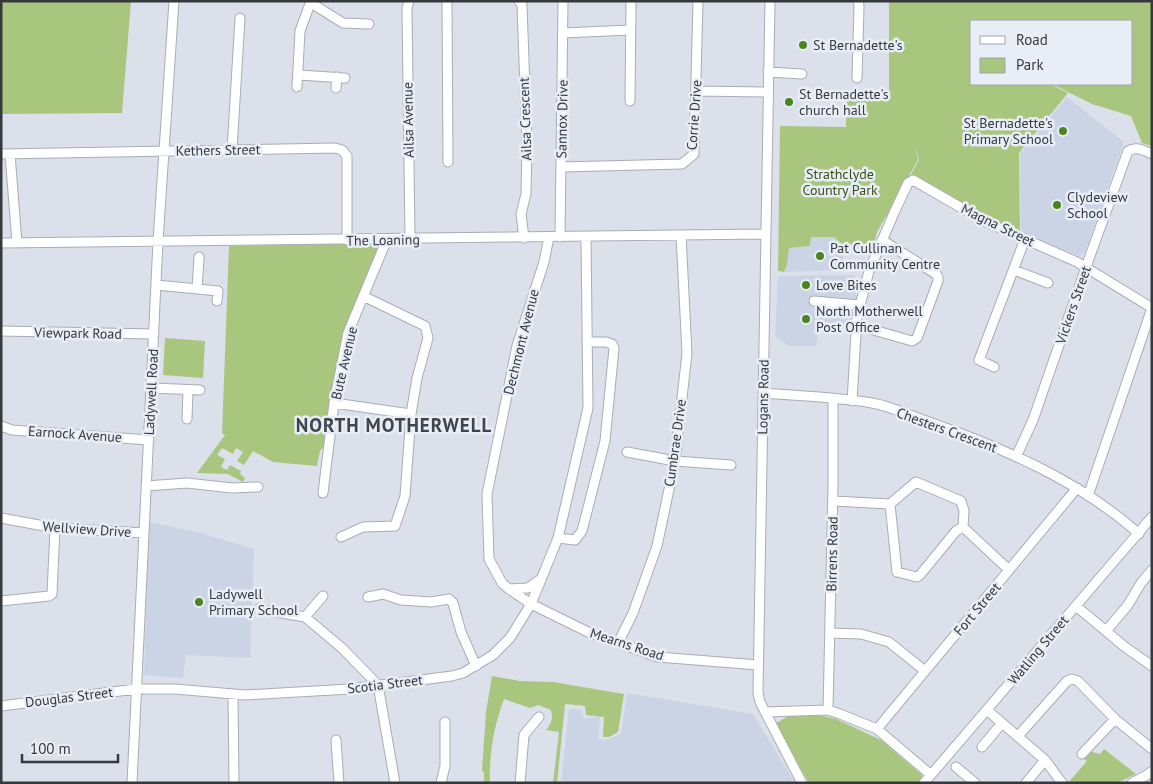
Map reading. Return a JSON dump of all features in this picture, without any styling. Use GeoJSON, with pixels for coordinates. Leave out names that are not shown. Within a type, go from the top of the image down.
{"type":"FeatureCollection","features":[{"type":"Feature","properties":{"kind":"street","name":"Ladywell Road"},"geometry":{"type":"LineString","coordinates":[[132,783],[158,241],[174,1]]}},
{"type":"Feature","properties":{"kind":"street","name":"Ailsa Avenue"},"geometry":{"type":"LineString","coordinates":[[408,1],[410,239]]}},
{"type":"Feature","properties":{"kind":"street"},"geometry":{"type":"LineString","coordinates":[[447,1],[448,162]]}},
{"type":"Feature","properties":{"kind":"street","name":"Ailsa Crescent"},"geometry":{"type":"LineString","coordinates":[[520,1],[522,5],[527,145],[526,194],[521,214],[524,238]]}},
{"type":"Feature","properties":{"kind":"street","name":"Sannox Drive"},"geometry":{"type":"LineString","coordinates":[[560,237],[563,1]]}},
{"type":"Feature","properties":{"kind":"street"},"geometry":{"type":"LineString","coordinates":[[630,101],[631,1]]}},
{"type":"Feature","properties":{"kind":"street","name":"Corrie Drive"},"geometry":{"type":"LineString","coordinates":[[561,167],[682,164],[694,154],[698,1]]}},
{"type":"Feature","properties":{"kind":"street","name":"Logans Road"},"geometry":{"type":"LineString","coordinates":[[770,1],[758,693],[760,702],[802,783]]}},
{"type":"Feature","properties":{"kind":"street"},"geometry":{"type":"LineString","coordinates":[[857,78],[860,6],[858,1]]}},
{"type":"Feature","properties":{"kind":"street"},"geometry":{"type":"LineString","coordinates":[[297,87],[300,30],[311,2],[343,23],[369,24]]}},
{"type":"Feature","properties":{"kind":"street"},"geometry":{"type":"LineString","coordinates":[[347,23],[348,13]]}},
{"type":"Feature","properties":{"kind":"street"},"geometry":{"type":"LineString","coordinates":[[232,150],[240,18]]}},
{"type":"Feature","properties":{"kind":"street"},"geometry":{"type":"LineString","coordinates":[[563,33],[630,30]]}},
{"type":"Feature","properties":{"kind":"street"},"geometry":{"type":"LineString","coordinates":[[768,72],[802,74]]}},
{"type":"Feature","properties":{"kind":"street"},"geometry":{"type":"LineString","coordinates":[[298,75],[341,77],[336,88]]}},
{"type":"Feature","properties":{"kind":"street"},"geometry":{"type":"LineString","coordinates":[[696,91],[768,92]]}},
{"type":"Feature","properties":{"kind":"street","name":"Kethers Street"},"geometry":{"type":"LineString","coordinates":[[6,154],[335,148],[342,150],[347,156],[347,240]]}},
{"type":"Feature","properties":{"kind":"street","name":"Vickers Street"},"geometry":{"type":"LineString","coordinates":[[1016,457],[1033,420],[1128,151],[1137,148],[1152,154]]}},
{"type":"Feature","properties":{"kind":"street"},"geometry":{"type":"LineString","coordinates":[[6,154],[17,243]]}},
{"type":"Feature","properties":{"kind":"street","name":"Magna Street"},"geometry":{"type":"LineString","coordinates":[[882,240],[908,183],[913,180],[986,222],[1086,267],[1152,308]]}},
{"type":"Feature","properties":{"kind":"street","name":"The Loaning"},"geometry":{"type":"LineString","coordinates":[[1,243],[765,234]]}},
{"type":"Feature","properties":{"kind":"street","name":"Cumbrae Drive"},"geometry":{"type":"LineString","coordinates":[[618,643],[633,613],[657,546],[675,461],[687,354],[681,235]]}},
{"type":"Feature","properties":{"kind":"street","name":"Dechmont Avenue"},"geometry":{"type":"LineString","coordinates":[[531,604],[502,583],[489,559],[487,494],[517,346],[544,262],[549,237]]}},
{"type":"Feature","properties":{"kind":"street","name":"Scotia Street"},"geometry":{"type":"LineString","coordinates":[[136,689],[175,689],[245,695],[350,689],[452,676],[463,673],[493,655],[510,638],[531,604],[558,538],[588,408],[586,237]]}},
{"type":"Feature","properties":{"kind":"street","name":"Bute Avenue"},"geometry":{"type":"LineString","coordinates":[[323,493],[334,403],[348,333],[387,239]]}},
{"type":"Feature","properties":{"kind":"street"},"geometry":{"type":"LineString","coordinates":[[994,367],[980,360],[1025,239]]}},
{"type":"Feature","properties":{"kind":"street"},"geometry":{"type":"LineString","coordinates":[[852,401],[856,325],[869,271],[882,240],[938,277],[918,338],[912,341],[856,325]]}},
{"type":"Feature","properties":{"kind":"street"},"geometry":{"type":"LineString","coordinates":[[197,289],[199,257]]}},
{"type":"Feature","properties":{"kind":"street"},"geometry":{"type":"LineString","coordinates":[[1014,270],[1048,283]]}},
{"type":"Feature","properties":{"kind":"street"},"geometry":{"type":"LineString","coordinates":[[156,285],[218,291],[217,301]]}},
{"type":"Feature","properties":{"kind":"street"},"geometry":{"type":"LineString","coordinates":[[341,537],[363,527],[395,526],[405,496],[411,414],[417,378],[428,338],[424,326],[363,296]]}},
{"type":"Feature","properties":{"kind":"street"},"geometry":{"type":"LineString","coordinates":[[814,301],[860,304]]}},
{"type":"Feature","properties":{"kind":"street"},"geometry":{"type":"LineString","coordinates":[[1088,496],[1152,308]]}},
{"type":"Feature","properties":{"kind":"street","name":"Viewpark Road"},"geometry":{"type":"LineString","coordinates":[[1,331],[154,334]]}},
{"type":"Feature","properties":{"kind":"street"},"geometry":{"type":"LineString","coordinates":[[558,538],[576,540],[582,531],[605,441],[614,348],[612,344],[606,342],[587,342]]}},
{"type":"Feature","properties":{"kind":"street"},"geometry":{"type":"LineString","coordinates":[[152,388],[200,390]]}},
{"type":"Feature","properties":{"kind":"street"},"geometry":{"type":"LineString","coordinates":[[187,419],[188,390]]}},
{"type":"Feature","properties":{"kind":"street","name":"Chesters Crescent"},"geometry":{"type":"LineString","coordinates":[[763,393],[874,403],[974,438],[1077,488],[1121,518],[1138,534]]}},
{"type":"Feature","properties":{"kind":"street","name":"Birrens Road"},"geometry":{"type":"LineString","coordinates":[[828,710],[833,501],[833,399]]}},
{"type":"Feature","properties":{"kind":"street"},"geometry":{"type":"LineString","coordinates":[[334,403],[411,414]]}},
{"type":"Feature","properties":{"kind":"street","name":"Earnock Avenue"},"geometry":{"type":"LineString","coordinates":[[1,426],[12,430],[149,440]]}},
{"type":"Feature","properties":{"kind":"street"},"geometry":{"type":"LineString","coordinates":[[627,452],[675,461],[731,465]]}},
{"type":"Feature","properties":{"kind":"street"},"geometry":{"type":"LineString","coordinates":[[833,501],[890,504],[916,482],[961,501],[964,511],[962,527],[956,531],[920,575],[916,577],[897,572],[890,504]]}},
{"type":"Feature","properties":{"kind":"street"},"geometry":{"type":"LineString","coordinates":[[146,486],[187,483],[232,488],[258,487]]}},
{"type":"Feature","properties":{"kind":"street","name":"Fort Street"},"geometry":{"type":"LineString","coordinates":[[877,729],[1077,488]]}},
{"type":"Feature","properties":{"kind":"street","name":"Watling Street"},"geometry":{"type":"LineString","coordinates":[[924,783],[1152,517]]}},
{"type":"Feature","properties":{"kind":"street","name":"Wellview Drive"},"geometry":{"type":"LineString","coordinates":[[1,518],[55,528],[144,533]]}},
{"type":"Feature","properties":{"kind":"street"},"geometry":{"type":"LineString","coordinates":[[962,527],[1009,570]]}},
{"type":"Feature","properties":{"kind":"street"},"geometry":{"type":"LineString","coordinates":[[1,601],[49,596],[52,594],[55,528]]}},
{"type":"Feature","properties":{"kind":"street"},"geometry":{"type":"LineString","coordinates":[[1106,630],[1128,605],[1152,570]]}},
{"type":"Feature","properties":{"kind":"street"},"geometry":{"type":"LineString","coordinates":[[509,589],[528,588],[543,578]]}},
{"type":"Feature","properties":{"kind":"street"},"geometry":{"type":"LineString","coordinates":[[368,598],[383,594],[401,600],[431,602],[449,599],[453,603],[461,632],[476,666]]}},
{"type":"Feature","properties":{"kind":"street"},"geometry":{"type":"LineString","coordinates":[[305,617],[323,596]]}},
{"type":"Feature","properties":{"kind":"street","name":"Mearns Road"},"geometry":{"type":"LineString","coordinates":[[531,604],[590,633],[658,658],[758,665]]}},
{"type":"Feature","properties":{"kind":"street"},"geometry":{"type":"LineString","coordinates":[[1076,606],[1125,647],[1152,666]]}},
{"type":"Feature","properties":{"kind":"street"},"geometry":{"type":"LineString","coordinates":[[259,608],[305,617],[342,648],[378,685],[395,783]]}},
{"type":"Feature","properties":{"kind":"street"},"geometry":{"type":"LineString","coordinates":[[830,633],[861,634],[889,642],[925,671]]}},
{"type":"Feature","properties":{"kind":"street"},"geometry":{"type":"LineString","coordinates":[[1018,736],[1067,681],[1072,679],[1078,681],[1115,719],[1152,749]]}},
{"type":"Feature","properties":{"kind":"street","name":"Douglas Street"},"geometry":{"type":"LineString","coordinates":[[1,706],[136,689]]}},
{"type":"Feature","properties":{"kind":"street"},"geometry":{"type":"LineString","coordinates":[[233,694],[234,783]]}},
{"type":"Feature","properties":{"kind":"street"},"geometry":{"type":"LineString","coordinates":[[765,712],[828,710],[877,729],[931,775]]}},
{"type":"Feature","properties":{"kind":"street"},"geometry":{"type":"LineString","coordinates":[[987,710],[1045,760],[1062,783]]}},
{"type":"Feature","properties":{"kind":"street"},"geometry":{"type":"LineString","coordinates":[[520,783],[524,736],[539,717]]}},
{"type":"Feature","properties":{"kind":"street"},"geometry":{"type":"LineString","coordinates":[[1082,754],[1115,719]]}},
{"type":"Feature","properties":{"kind":"street"},"geometry":{"type":"LineString","coordinates":[[441,783],[445,766],[445,722]]}},
{"type":"Feature","properties":{"kind":"street"},"geometry":{"type":"LineString","coordinates":[[982,747],[1002,723]]}},
{"type":"Feature","properties":{"kind":"street"},"geometry":{"type":"LineString","coordinates":[[336,740],[339,783]]}},
{"type":"Feature","properties":{"kind":"street"},"geometry":{"type":"LineString","coordinates":[[1090,745],[1098,751]]}},
{"type":"Feature","properties":{"kind":"street"},"geometry":{"type":"LineString","coordinates":[[1026,783],[1045,760]]}},
{"type":"Feature","properties":{"kind":"street"},"geometry":{"type":"LineString","coordinates":[[956,767],[975,783]]}},
{"type":"Feature","properties":{"kind":"street"},"geometry":{"type":"LineString","coordinates":[[1132,783],[1152,770]]}},
{"type":"Feature","properties":{"kind":"shaded area"},"geometry":{"type":"Polygon","coordinates":[[[1067,97],[1124,142],[1085,252],[1079,256],[1021,232],[1020,154],[1067,97]]]}},
{"type":"Feature","properties":{"kind":"shaded area"},"geometry":{"type":"Polygon","coordinates":[[[811,237],[835,237],[844,246],[842,270],[784,272],[787,265],[789,248],[810,246],[811,237]]]}},
{"type":"Feature","properties":{"kind":"shaded area"},"geometry":{"type":"Polygon","coordinates":[[[854,275],[857,309],[852,331],[818,331],[816,346],[789,346],[775,336],[778,276],[854,275]]]}},
{"type":"Feature","properties":{"kind":"shaded area","name":"Ladywell Primary School"},"geometry":{"type":"Polygon","coordinates":[[[149,522],[197,532],[254,549],[250,658],[186,655],[183,678],[144,675],[149,522]]]}},
{"type":"Feature","properties":{"kind":"shaded area"},"geometry":{"type":"Polygon","coordinates":[[[627,693],[753,714],[795,783],[561,783],[569,709],[581,710],[584,719],[600,716],[598,739],[605,740],[621,734],[627,693]]]}},
{"type":"Feature","properties":{"kind":"green space"},"geometry":{"type":"Polygon","coordinates":[[[1,1],[131,1],[122,113],[1,114],[1,1]]]}},
{"type":"Feature","properties":{"kind":"green space","name":"Strathclyde Country Park"},"geometry":{"type":"Polygon","coordinates":[[[889,1],[1152,1],[1152,146],[1142,143],[1131,116],[1092,104],[1054,85],[1133,85],[1133,20],[970,20],[970,85],[1052,85],[1068,93],[1019,153],[1020,232],[987,219],[911,174],[919,160],[915,146],[918,160],[877,232],[873,248],[844,246],[834,237],[811,237],[810,246],[789,248],[787,265],[784,272],[778,271],[780,126],[846,127],[847,97],[889,97],[889,1]]]}},
{"type":"Feature","properties":{"kind":"green space"},"geometry":{"type":"Polygon","coordinates":[[[374,243],[379,245],[379,250],[356,306],[329,440],[320,451],[317,466],[273,462],[253,451],[244,465],[237,461],[243,452],[236,448],[233,454],[222,448],[217,455],[225,459],[221,467],[227,470],[230,465],[241,471],[240,474],[245,478],[243,482],[228,474],[197,473],[225,435],[222,433],[229,246],[374,243]]]}},
{"type":"Feature","properties":{"kind":"green space"},"geometry":{"type":"Polygon","coordinates":[[[165,338],[205,341],[203,378],[163,375],[165,338]]]}},
{"type":"Feature","properties":{"kind":"green space"},"geometry":{"type":"Polygon","coordinates":[[[492,676],[520,681],[553,682],[624,694],[618,732],[609,737],[603,737],[604,717],[586,715],[585,706],[565,704],[557,783],[553,783],[559,732],[546,730],[552,720],[551,710],[538,705],[530,708],[504,699],[497,719],[493,740],[490,761],[490,783],[484,783],[484,772],[482,771],[486,712],[492,676]]]}},
{"type":"Feature","properties":{"kind":"green space"},"geometry":{"type":"Polygon","coordinates":[[[790,715],[818,715],[836,719],[881,740],[922,777],[918,783],[809,783],[775,724],[790,715]]]}},
{"type":"Feature","properties":{"kind":"green space"},"geometry":{"type":"Polygon","coordinates":[[[1104,749],[1136,774],[1117,783],[1068,783],[1087,761],[1083,758],[1089,751],[1100,754],[1104,749]]]}},
{"type":"Feature","properties":{"kind":"place","name":"St Bernadette's"},"geometry":{"type":"Point","coordinates":[803,45]}},
{"type":"Feature","properties":{"kind":"place","name":"St Bernadette's church hall"},"geometry":{"type":"Point","coordinates":[789,102]}},
{"type":"Feature","properties":{"kind":"place","name":"St Bernadette's Primary School"},"geometry":{"type":"Point","coordinates":[1063,131]}},
{"type":"Feature","properties":{"kind":"place","name":"Clydeview School"},"geometry":{"type":"Point","coordinates":[1057,205]}},
{"type":"Feature","properties":{"kind":"place","name":"Pat Cullinan Community Centre"},"geometry":{"type":"Point","coordinates":[820,256]}},
{"type":"Feature","properties":{"kind":"place","name":"Love Bites"},"geometry":{"type":"Point","coordinates":[806,285]}},
{"type":"Feature","properties":{"kind":"place","name":"North Motherwell Post Office"},"geometry":{"type":"Point","coordinates":[806,319]}},
{"type":"Feature","properties":{"kind":"place","name":"Ladywell Primary School"},"geometry":{"type":"Point","coordinates":[199,602]}},
{"type":"Feature","properties":{"kind":"district","name":"NORTH MOTHERWELL"},"geometry":{"type":"Point","coordinates":[394,425]}}]}
